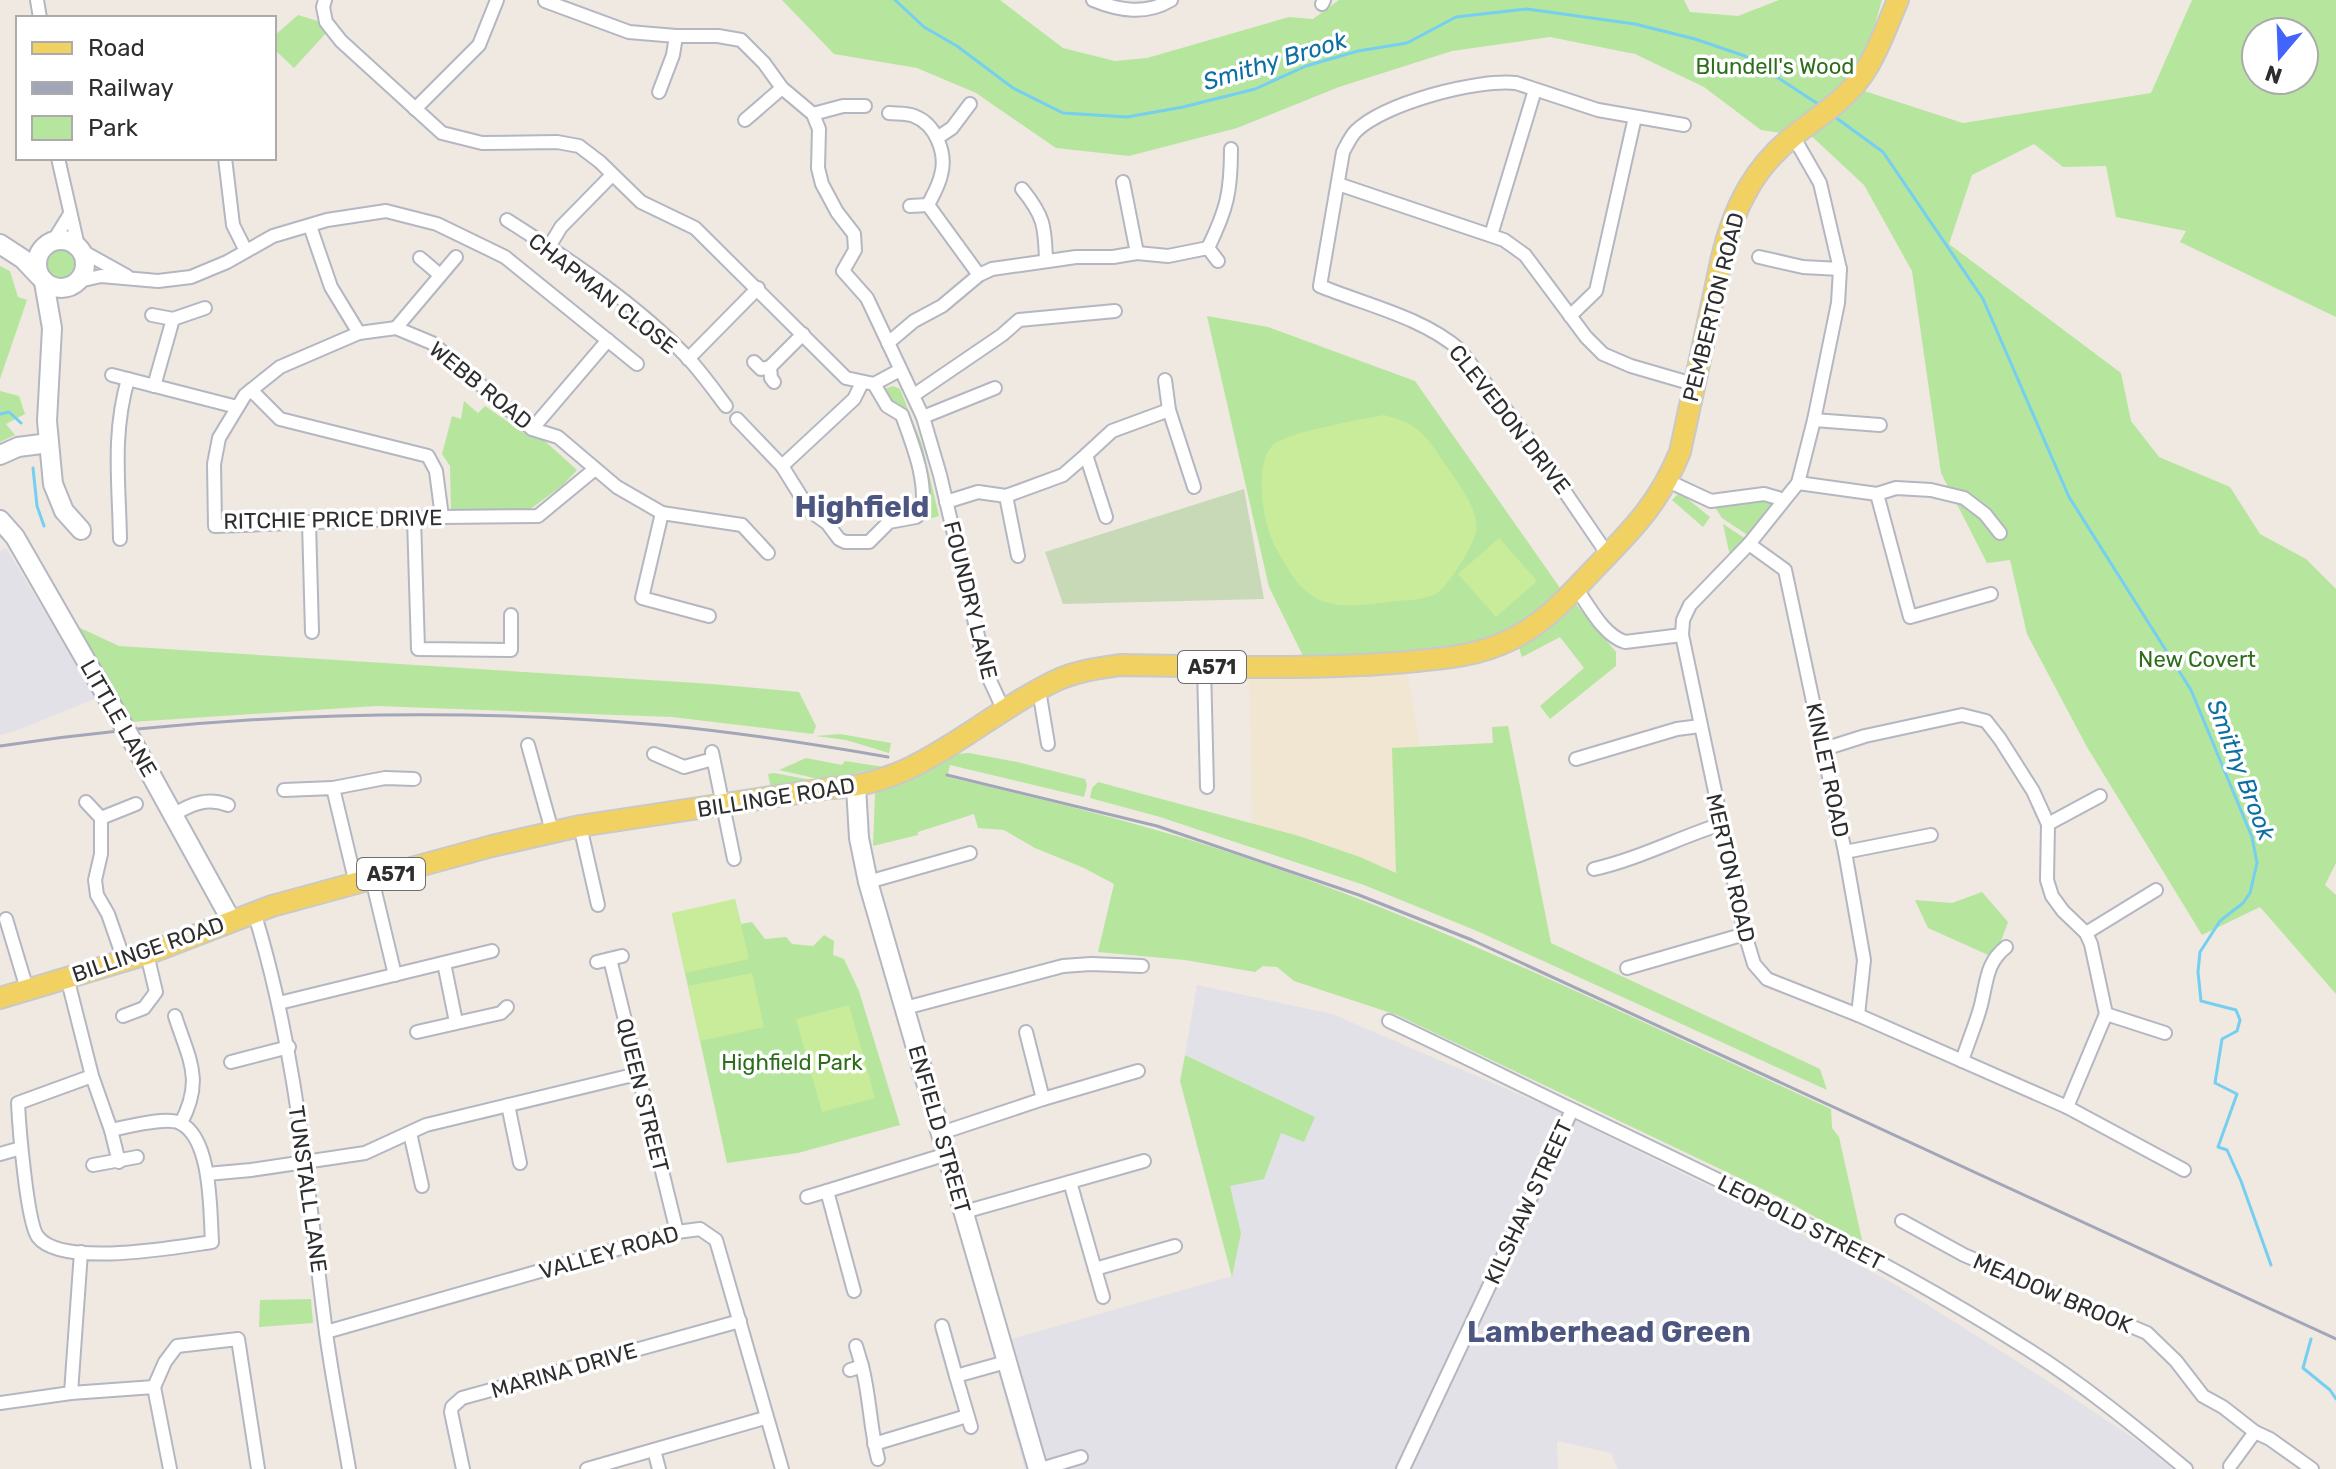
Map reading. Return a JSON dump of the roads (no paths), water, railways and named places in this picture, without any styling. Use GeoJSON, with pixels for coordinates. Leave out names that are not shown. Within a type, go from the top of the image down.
{"type":"FeatureCollection","features":[{"type":"Feature","properties":{"kind":"main road","name":"PEMBERTON ROAD"},"geometry":{"type":"LineString","coordinates":[[1576,588],[1648,513],[1668,481],[1680,452],[1729,225],[1740,200],[1757,172],[1793,136],[1860,79],[1898,0]]}},
{"type":"Feature","properties":{"kind":"main road","name":"BILLINGE ROAD"},"geometry":{"type":"LineString","coordinates":[[0,998],[147,954],[254,912],[552,831],[831,788],[856,787],[941,752],[1058,679],[1108,667],[1322,667],[1462,656],[1485,651],[1527,631],[1544,620],[1576,588]]}},
{"type":"Feature","properties":{"kind":"street"},"geometry":{"type":"LineString","coordinates":[[325,0],[326,22],[341,41],[442,133],[482,143],[566,142],[579,146],[590,152],[641,202],[695,228],[846,378],[868,384],[887,406],[902,415],[922,479],[922,512],[916,517],[889,522],[869,542],[845,542],[810,511],[782,466],[737,419]]}},
{"type":"Feature","properties":{"kind":"street"},"geometry":{"type":"LineString","coordinates":[[415,109],[479,45],[497,0]]}},
{"type":"Feature","properties":{"kind":"street"},"geometry":{"type":"LineString","coordinates":[[1093,0],[1134,11],[1151,9],[1171,0]]}},
{"type":"Feature","properties":{"kind":"street"},"geometry":{"type":"LineString","coordinates":[[545,1],[629,32],[741,40],[764,63],[782,88],[813,114],[843,106],[865,106]]}},
{"type":"Feature","properties":{"kind":"street"},"geometry":{"type":"LineString","coordinates":[[659,92],[673,55],[676,36]]}},
{"type":"Feature","properties":{"kind":"street","name":"CLEVEDON DRIVE"},"geometry":{"type":"LineString","coordinates":[[1608,555],[1533,445],[1460,350],[1446,338],[1414,322],[1320,286],[1343,152],[1357,130],[1375,118],[1410,103],[1489,83],[1516,83],[1598,110],[1684,125]]}},
{"type":"Feature","properties":{"kind":"street"},"geometry":{"type":"LineString","coordinates":[[745,120],[782,88]]}},
{"type":"Feature","properties":{"kind":"street"},"geometry":{"type":"LineString","coordinates":[[1491,235],[1535,90]]}},
{"type":"Feature","properties":{"kind":"street"},"geometry":{"type":"LineString","coordinates":[[937,138],[952,128],[970,104]]}},
{"type":"Feature","properties":{"kind":"street"},"geometry":{"type":"LineString","coordinates":[[889,113],[921,119],[937,138],[943,166],[928,205]]}},
{"type":"Feature","properties":{"kind":"street","name":"FOUNDRY LANE"},"geometry":{"type":"LineString","coordinates":[[813,114],[819,129],[818,168],[822,184],[837,212],[854,234],[855,250],[843,271],[867,298],[923,417],[987,674],[1004,711]]}},
{"type":"Feature","properties":{"kind":"street"},"geometry":{"type":"LineString","coordinates":[[1570,316],[1596,291],[1600,280],[1635,117]]}},
{"type":"Feature","properties":{"kind":"street"},"geometry":{"type":"LineString","coordinates":[[1576,588],[1609,633],[1618,640],[1625,642],[1682,635],[1683,620],[1690,605],[1749,544],[1798,483],[1838,303],[1840,269],[1820,183],[1793,136]]}},
{"type":"Feature","properties":{"kind":"street"},"geometry":{"type":"LineString","coordinates":[[1208,248],[1230,195],[1231,149]]}},
{"type":"Feature","properties":{"kind":"street"},"geometry":{"type":"LineString","coordinates":[[58,160],[86,266],[58,308],[52,328],[48,371],[49,443],[53,484],[64,511],[81,530]]}},
{"type":"Feature","properties":{"kind":"street"},"geometry":{"type":"LineString","coordinates":[[225,160],[233,225],[246,251]]}},
{"type":"Feature","properties":{"kind":"street"},"geometry":{"type":"LineString","coordinates":[[549,247],[561,227],[612,175]]}},
{"type":"Feature","properties":{"kind":"street"},"geometry":{"type":"LineString","coordinates":[[1123,182],[1137,253]]}},
{"type":"Feature","properties":{"kind":"street"},"geometry":{"type":"LineString","coordinates":[[1338,184],[1504,240],[1525,255],[1570,316],[1603,354],[1631,366],[1693,384]]}},
{"type":"Feature","properties":{"kind":"street"},"geometry":{"type":"LineString","coordinates":[[1022,189],[1041,214],[1045,227],[1046,260]]}},
{"type":"Feature","properties":{"kind":"street"},"geometry":{"type":"LineString","coordinates":[[910,206],[928,205]]}},
{"type":"Feature","properties":{"kind":"street"},"geometry":{"type":"LineString","coordinates":[[928,205],[979,275]]}},
{"type":"Feature","properties":{"kind":"street"},"geometry":{"type":"LineString","coordinates":[[0,244],[23,259],[42,279],[58,288],[90,277],[158,281],[191,277],[273,236],[327,220],[386,211],[437,224],[505,257],[637,364]]}},
{"type":"Feature","properties":{"kind":"street"},"geometry":{"type":"LineString","coordinates":[[52,328],[37,261],[70,214]]}},
{"type":"Feature","properties":{"kind":"street","name":"CHAPMAN CLOSE"},"geometry":{"type":"LineString","coordinates":[[507,220],[549,247],[637,314],[688,359],[726,406]]}},
{"type":"Feature","properties":{"kind":"street"},"geometry":{"type":"LineString","coordinates":[[310,226],[331,287],[359,333]]}},
{"type":"Feature","properties":{"kind":"street"},"geometry":{"type":"LineString","coordinates":[[0,244],[27,246],[67,240],[130,278]]}},
{"type":"Feature","properties":{"kind":"street"},"geometry":{"type":"LineString","coordinates":[[888,343],[914,321],[942,306],[979,275],[1001,267],[1137,253],[1168,256],[1208,248]]}},
{"type":"Feature","properties":{"kind":"street"},"geometry":{"type":"LineString","coordinates":[[1208,248],[1218,261]]}},
{"type":"Feature","properties":{"kind":"street"},"geometry":{"type":"LineString","coordinates":[[396,328],[456,257]]}},
{"type":"Feature","properties":{"kind":"street"},"geometry":{"type":"LineString","coordinates":[[1759,257],[1803,267],[1840,269]]}},
{"type":"Feature","properties":{"kind":"street"},"geometry":{"type":"LineString","coordinates":[[420,258],[440,275]]}},
{"type":"Feature","properties":{"kind":"street"},"geometry":{"type":"LineString","coordinates":[[688,359],[758,288]]}},
{"type":"Feature","properties":{"kind":"street"},"geometry":{"type":"LineString","coordinates":[[152,315],[173,319],[205,308]]}},
{"type":"Feature","properties":{"kind":"street"},"geometry":{"type":"LineString","coordinates":[[914,395],[1019,320],[1115,311]]}},
{"type":"Feature","properties":{"kind":"street"},"geometry":{"type":"LineString","coordinates":[[154,386],[173,319]]}},
{"type":"Feature","properties":{"kind":"street","name":"RITCHIE PRICE DRIVE"},"geometry":{"type":"LineString","coordinates":[[396,328],[359,333],[280,367],[251,390],[219,438],[214,464],[215,526],[538,516],[595,469]]}},
{"type":"Feature","properties":{"kind":"street","name":"WEBB ROAD"},"geometry":{"type":"LineString","coordinates":[[396,328],[432,343],[532,429],[558,437],[617,487],[662,513],[742,525],[768,553]]}},
{"type":"Feature","properties":{"kind":"street"},"geometry":{"type":"LineString","coordinates":[[754,362],[761,369],[770,367],[803,334]]}},
{"type":"Feature","properties":{"kind":"street"},"geometry":{"type":"LineString","coordinates":[[532,429],[608,340]]}},
{"type":"Feature","properties":{"kind":"street"},"geometry":{"type":"LineString","coordinates":[[770,367],[774,382]]}},
{"type":"Feature","properties":{"kind":"street"},"geometry":{"type":"LineString","coordinates":[[782,466],[868,384],[900,370]]}},
{"type":"Feature","properties":{"kind":"street"},"geometry":{"type":"LineString","coordinates":[[112,375],[237,407]]}},
{"type":"Feature","properties":{"kind":"street"},"geometry":{"type":"LineString","coordinates":[[120,539],[117,443],[119,410],[128,379]]}},
{"type":"Feature","properties":{"kind":"street"},"geometry":{"type":"LineString","coordinates":[[1165,380],[1169,410],[1194,487]]}},
{"type":"Feature","properties":{"kind":"street"},"geometry":{"type":"LineString","coordinates":[[923,417],[995,388]]}},
{"type":"Feature","properties":{"kind":"street"},"geometry":{"type":"LineString","coordinates":[[251,390],[280,419],[428,456],[436,471],[442,517]]}},
{"type":"Feature","properties":{"kind":"street"},"geometry":{"type":"LineString","coordinates":[[946,502],[978,492],[1006,496],[1063,475],[1112,431],[1169,410]]}},
{"type":"Feature","properties":{"kind":"street"},"geometry":{"type":"LineString","coordinates":[[1814,420],[1880,425]]}},
{"type":"Feature","properties":{"kind":"street"},"geometry":{"type":"LineString","coordinates":[[0,455],[18,447],[49,443]]}},
{"type":"Feature","properties":{"kind":"street"},"geometry":{"type":"LineString","coordinates":[[1086,455],[1106,517]]}},
{"type":"Feature","properties":{"kind":"street"},"geometry":{"type":"LineString","coordinates":[[1668,481],[1711,501],[1764,494],[1778,498]]}},
{"type":"Feature","properties":{"kind":"street"},"geometry":{"type":"LineString","coordinates":[[1798,483],[1877,494],[1896,488],[1931,490],[1964,498],[1985,514],[2000,533]]}},
{"type":"Feature","properties":{"kind":"street"},"geometry":{"type":"LineString","coordinates":[[1877,494],[1910,617],[1991,594]]}},
{"type":"Feature","properties":{"kind":"street"},"geometry":{"type":"LineString","coordinates":[[1006,496],[1018,556]]}},
{"type":"Feature","properties":{"kind":"street"},"geometry":{"type":"LineString","coordinates":[[662,513],[642,598],[709,616]]}},
{"type":"Feature","properties":{"kind":"street"},"geometry":{"type":"LineString","coordinates":[[414,518],[418,649],[511,650],[511,615]]}},
{"type":"Feature","properties":{"kind":"street","name":"LITTLE LANE"},"geometry":{"type":"LineString","coordinates":[[0,520],[15,537],[231,920]]}},
{"type":"Feature","properties":{"kind":"street"},"geometry":{"type":"LineString","coordinates":[[309,522],[312,632]]}},
{"type":"Feature","properties":{"kind":"street","name":"KINLET ROAD"},"geometry":{"type":"LineString","coordinates":[[1749,544],[1785,570],[1845,852],[1864,960],[1858,1015]]}},
{"type":"Feature","properties":{"kind":"street","name":"MERTON ROAD"},"geometry":{"type":"LineString","coordinates":[[1682,635],[1745,934],[1754,964],[1767,979],[1858,1015],[2067,1107],[2184,1170]]}},
{"type":"Feature","properties":{"kind":"street"},"geometry":{"type":"LineString","coordinates":[[1204,667],[1207,787]]}},
{"type":"Feature","properties":{"kind":"street"},"geometry":{"type":"LineString","coordinates":[[1039,690],[1048,744]]}},
{"type":"Feature","properties":{"kind":"street"},"geometry":{"type":"LineString","coordinates":[[1824,749],[1941,718],[1962,715],[1986,721],[2033,791],[2048,824],[2047,880],[2052,896],[2086,933],[2091,944],[2106,1014],[2067,1107]]}},
{"type":"Feature","properties":{"kind":"street"},"geometry":{"type":"LineString","coordinates":[[1576,759],[1677,729],[1700,726]]}},
{"type":"Feature","properties":{"kind":"street"},"geometry":{"type":"LineString","coordinates":[[528,745],[552,831]]}},
{"type":"Feature","properties":{"kind":"street"},"geometry":{"type":"LineString","coordinates":[[654,754],[684,767],[713,755],[734,859]]}},
{"type":"Feature","properties":{"kind":"street"},"geometry":{"type":"LineString","coordinates":[[284,790],[333,788],[385,778],[408,782]]}},
{"type":"Feature","properties":{"kind":"street","name":"ENFIELD STREET"},"geometry":{"type":"LineString","coordinates":[[856,787],[859,838],[868,882],[1006,1362],[1040,1469]]}},
{"type":"Feature","properties":{"kind":"street"},"geometry":{"type":"LineString","coordinates":[[333,788],[395,975]]}},
{"type":"Feature","properties":{"kind":"street"},"geometry":{"type":"LineString","coordinates":[[173,815],[215,794],[228,805]]}},
{"type":"Feature","properties":{"kind":"street"},"geometry":{"type":"LineString","coordinates":[[2048,824],[2100,796]]}},
{"type":"Feature","properties":{"kind":"street"},"geometry":{"type":"LineString","coordinates":[[86,802],[101,818],[101,854],[95,880],[97,895],[108,914],[124,960]]}},
{"type":"Feature","properties":{"kind":"street"},"geometry":{"type":"LineString","coordinates":[[101,818],[136,804]]}},
{"type":"Feature","properties":{"kind":"street"},"geometry":{"type":"LineString","coordinates":[[1594,869],[1627,861],[1683,836],[1721,824]]}},
{"type":"Feature","properties":{"kind":"street"},"geometry":{"type":"LineString","coordinates":[[580,826],[598,905]]}},
{"type":"Feature","properties":{"kind":"street"},"geometry":{"type":"LineString","coordinates":[[1845,852],[1931,835]]}},
{"type":"Feature","properties":{"kind":"street"},"geometry":{"type":"LineString","coordinates":[[868,882],[970,853]]}},
{"type":"Feature","properties":{"kind":"street"},"geometry":{"type":"LineString","coordinates":[[2086,933],[2156,890]]}},
{"type":"Feature","properties":{"kind":"street","name":"TUNSTALL LANE"},"geometry":{"type":"LineString","coordinates":[[254,912],[289,1047],[326,1332],[349,1469]]}},
{"type":"Feature","properties":{"kind":"street"},"geometry":{"type":"LineString","coordinates":[[6,919],[27,989]]}},
{"type":"Feature","properties":{"kind":"street"},"geometry":{"type":"LineString","coordinates":[[1627,968],[1745,934]]}},
{"type":"Feature","properties":{"kind":"street"},"geometry":{"type":"LineString","coordinates":[[1962,1061],[1981,1003],[1985,975],[1997,954],[2006,947]]}},
{"type":"Feature","properties":{"kind":"street"},"geometry":{"type":"LineString","coordinates":[[279,1003],[492,951]]}},
{"type":"Feature","properties":{"kind":"street"},"geometry":{"type":"LineString","coordinates":[[123,1016],[144,1008],[156,992],[147,954]]}},
{"type":"Feature","properties":{"kind":"street","name":"QUEEN STREET"},"geometry":{"type":"LineString","coordinates":[[610,959],[677,1232]]}},
{"type":"Feature","properties":{"kind":"street"},"geometry":{"type":"LineString","coordinates":[[444,963],[456,1022]]}},
{"type":"Feature","properties":{"kind":"street"},"geometry":{"type":"LineString","coordinates":[[905,1008],[1063,966],[1142,966]]}},
{"type":"Feature","properties":{"kind":"street"},"geometry":{"type":"LineString","coordinates":[[67,977],[92,1076],[119,1162]]}},
{"type":"Feature","properties":{"kind":"street"},"geometry":{"type":"LineString","coordinates":[[417,1032],[505,1013]]}},
{"type":"Feature","properties":{"kind":"street"},"geometry":{"type":"LineString","coordinates":[[2106,1014],[2165,1033]]}},
{"type":"Feature","properties":{"kind":"street"},"geometry":{"type":"LineString","coordinates":[[175,1016],[195,1077],[192,1103],[181,1123]]}},
{"type":"Feature","properties":{"kind":"street","name":"LEOPOLD STREET"},"geometry":{"type":"LineString","coordinates":[[1389,1021],[1799,1219],[1916,1282],[2046,1362],[2108,1406],[2186,1469]]}},
{"type":"Feature","properties":{"kind":"street"},"geometry":{"type":"LineString","coordinates":[[1026,1032],[1043,1099]]}},
{"type":"Feature","properties":{"kind":"street"},"geometry":{"type":"LineString","coordinates":[[231,1062],[289,1047]]}},
{"type":"Feature","properties":{"kind":"street"},"geometry":{"type":"LineString","coordinates":[[941,1133],[1138,1071]]}},
{"type":"Feature","properties":{"kind":"street"},"geometry":{"type":"LineString","coordinates":[[207,1174],[365,1153],[426,1125],[637,1074]]}},
{"type":"Feature","properties":{"kind":"street"},"geometry":{"type":"LineString","coordinates":[[92,1076],[18,1103],[21,1148],[35,1235],[46,1245],[81,1252],[137,1254],[212,1242],[207,1174],[199,1142],[181,1123],[167,1121],[111,1130]]}},
{"type":"Feature","properties":{"kind":"street"},"geometry":{"type":"LineString","coordinates":[[508,1105],[522,1146],[520,1163]]}},
{"type":"Feature","properties":{"kind":"street","name":"KILSHAW STREET"},"geometry":{"type":"LineString","coordinates":[[1403,1469],[1572,1110]]}},
{"type":"Feature","properties":{"kind":"street"},"geometry":{"type":"LineString","coordinates":[[410,1133],[422,1186]]}},
{"type":"Feature","properties":{"kind":"street"},"geometry":{"type":"LineString","coordinates":[[0,1154],[21,1148]]}},
{"type":"Feature","properties":{"kind":"street"},"geometry":{"type":"LineString","coordinates":[[807,1197],[947,1154]]}},
{"type":"Feature","properties":{"kind":"street"},"geometry":{"type":"LineString","coordinates":[[93,1165],[137,1157]]}},
{"type":"Feature","properties":{"kind":"street"},"geometry":{"type":"LineString","coordinates":[[964,1212],[1144,1161]]}},
{"type":"Feature","properties":{"kind":"street"},"geometry":{"type":"LineString","coordinates":[[1070,1182],[1103,1297]]}},
{"type":"Feature","properties":{"kind":"street"},"geometry":{"type":"LineString","coordinates":[[827,1191],[854,1291]]}},
{"type":"Feature","properties":{"kind":"street","name":"MEADOW BROOK"},"geometry":{"type":"LineString","coordinates":[[1902,1221],[1964,1255],[2147,1333],[2176,1361],[2203,1396],[2312,1469]]}},
{"type":"Feature","properties":{"kind":"street"},"geometry":{"type":"LineString","coordinates":[[1907,1242],[1915,1228]]}},
{"type":"Feature","properties":{"kind":"street","name":"VALLEY ROAD"},"geometry":{"type":"LineString","coordinates":[[326,1332],[677,1232],[700,1229],[716,1240],[782,1469]]}},
{"type":"Feature","properties":{"kind":"street"},"geometry":{"type":"LineString","coordinates":[[1095,1269],[1175,1246]]}},
{"type":"Feature","properties":{"kind":"street"},"geometry":{"type":"LineString","coordinates":[[71,1393],[81,1252]]}},
{"type":"Feature","properties":{"kind":"street","name":"MARINA DRIVE"},"geometry":{"type":"LineString","coordinates":[[463,1469],[451,1412],[462,1398],[740,1321]]}},
{"type":"Feature","properties":{"kind":"street"},"geometry":{"type":"LineString","coordinates":[[874,1444],[969,1422],[942,1326]]}},
{"type":"Feature","properties":{"kind":"street"},"geometry":{"type":"LineString","coordinates":[[170,1469],[154,1387],[165,1362],[177,1346],[253,1337]]}},
{"type":"Feature","properties":{"kind":"street"},"geometry":{"type":"LineString","coordinates":[[238,1339],[258,1469]]}},
{"type":"Feature","properties":{"kind":"street"},"geometry":{"type":"LineString","coordinates":[[856,1346],[856,1368],[870,1399],[870,1420],[878,1459]]}},
{"type":"Feature","properties":{"kind":"street"},"geometry":{"type":"LineString","coordinates":[[956,1376],[1006,1362]]}},
{"type":"Feature","properties":{"kind":"street"},"geometry":{"type":"LineString","coordinates":[[0,1403],[71,1393],[154,1387]]}},
{"type":"Feature","properties":{"kind":"street"},"geometry":{"type":"LineString","coordinates":[[587,1469],[765,1418]]}},
{"type":"Feature","properties":{"kind":"street"},"geometry":{"type":"LineString","coordinates":[[2230,1466],[2255,1432]]}},
{"type":"Feature","properties":{"kind":"street"},"geometry":{"type":"LineString","coordinates":[[654,1450],[659,1469]]}},
{"type":"Feature","properties":{"kind":"street"},"geometry":{"type":"LineString","coordinates":[[1040,1469],[1081,1457]]}},
{"type":"Feature","properties":{"kind":"waterway","name":"Smithy Brook"},"geometry":{"type":"LineString","coordinates":[[895,0],[924,27],[957,46],[1013,88],[1063,113],[1127,117],[1183,107],[1255,89],[1306,66],[1358,51],[1407,43],[1456,17],[1527,9],[1635,24],[1695,39],[1745,56],[1818,104]]}},
{"type":"Feature","properties":{"kind":"waterway","name":"Smithy Brook"},"geometry":{"type":"LineString","coordinates":[[1835,117],[1883,152],[1983,299],[2069,497],[2191,690],[2252,837],[2257,863],[2250,893],[2243,903],[2220,921],[2200,952],[2198,972],[2201,1001],[2236,1010],[2240,1020],[2237,1031],[2222,1039],[2215,1083],[2237,1094],[2218,1147],[2227,1150],[2241,1181],[2271,1265]]}},
{"type":"Feature","properties":{"kind":"waterway"},"geometry":{"type":"LineString","coordinates":[[0,414],[9,412],[21,423]]}},
{"type":"Feature","properties":{"kind":"waterway"},"geometry":{"type":"LineString","coordinates":[[33,468],[37,506],[44,526]]}},
{"type":"Feature","properties":{"kind":"waterway","name":"Smithy Brook"},"geometry":{"type":"LineString","coordinates":[[2311,1339],[2303,1368],[2330,1390],[2336,1399]]}},
{"type":"Feature","properties":{"kind":"railway"},"geometry":{"type":"LineString","coordinates":[[0,746],[246,720],[329,716],[495,716],[689,728],[888,757]]}},
{"type":"Feature","properties":{"kind":"railway"},"geometry":{"type":"LineString","coordinates":[[947,775],[1157,826],[1359,895],[1472,940],[2336,1339]]}},
{"type":"Feature","properties":{"kind":"district","name":"Highfield"},"geometry":{"type":"Point","coordinates":[862,507]}},
{"type":"Feature","properties":{"kind":"district","name":"Lamberhead Green"},"geometry":{"type":"Point","coordinates":[1609,1332]}},
{"type":"Feature","properties":{"kind":"park label","name":"Blundell's Wood"},"geometry":{"type":"Point","coordinates":[1775,66]}},
{"type":"Feature","properties":{"kind":"park label","name":"New Covert"},"geometry":{"type":"Point","coordinates":[2197,659]}},
{"type":"Feature","properties":{"kind":"park label","name":"Highfield Park"},"geometry":{"type":"Point","coordinates":[792,1062]}}]}
